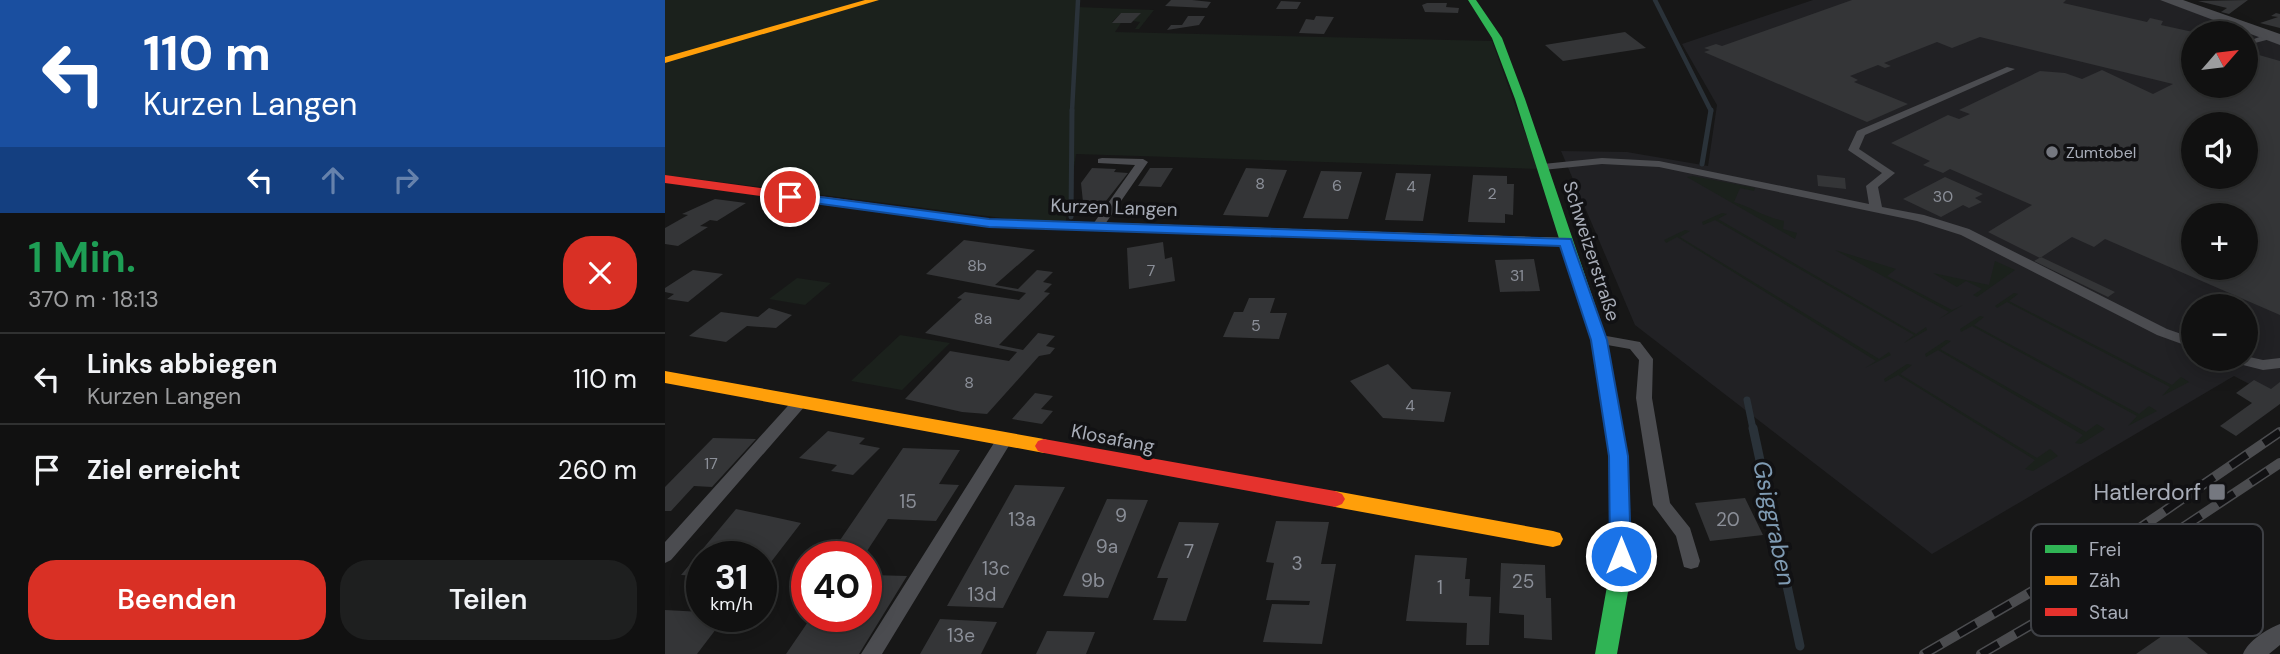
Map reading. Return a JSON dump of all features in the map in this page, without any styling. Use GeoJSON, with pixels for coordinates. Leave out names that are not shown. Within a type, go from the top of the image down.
{"type":"FeatureCollection","features":[{"type":"Feature","properties":{"kind":"street"},"geometry":{"type":"LineString","coordinates":[[665,60],[875,0]]}},
{"type":"Feature","properties":{"kind":"street","name":"Schweizerstraße"},"geometry":{"type":"LineString","coordinates":[[1473,0],[1497,38],[1543,167],[1599,340],[1618,456],[1621,537],[1620,575],[1606,654]]}},
{"type":"Feature","properties":{"kind":"street"},"geometry":{"type":"LineString","coordinates":[[2168,0],[2269,39]]}},
{"type":"Feature","properties":{"kind":"street","name":"Kurzen Langen"},"geometry":{"type":"LineString","coordinates":[[665,179],[989,223],[1566,242]]}},
{"type":"Feature","properties":{"kind":"street","name":"Klosafang"},"geometry":{"type":"LineString","coordinates":[[665,377],[1553,539]]}},
{"type":"Feature","properties":{"kind":"lane"},"geometry":{"type":"LineString","coordinates":[[1876,208],[1872,186],[1889,173],[1853,150],[1861,132],[2010,69]]}},
{"type":"Feature","properties":{"kind":"lane"},"geometry":{"type":"LineString","coordinates":[[1097,228],[1143,162],[1102,161]]}},
{"type":"Feature","properties":{"kind":"lane"},"geometry":{"type":"LineString","coordinates":[[1543,167],[1602,161],[1660,164],[1876,208],[1965,232],[2162,332],[2181,339]]}},
{"type":"Feature","properties":{"kind":"lane"},"geometry":{"type":"LineString","coordinates":[[1599,340],[1635,345],[1646,359],[1644,398],[1662,505],[1683,533],[1691,561]]}},
{"type":"Feature","properties":{"kind":"lane"},"geometry":{"type":"LineString","coordinates":[[2258,364],[2280,363]]}},
{"type":"Feature","properties":{"kind":"lane"},"geometry":{"type":"LineString","coordinates":[[665,555],[800,402]]}},
{"type":"Feature","properties":{"kind":"lane"},"geometry":{"type":"LineString","coordinates":[[870,654],[1005,438]]}},
{"type":"Feature","properties":{"kind":"lane"},"geometry":{"type":"LineString","coordinates":[[2253,654],[2280,633]]}},
{"type":"Feature","properties":{"kind":"shaded area"},"geometry":{"type":"Polygon","coordinates":[[[665,0],[1076,0],[1075,25],[1077,7],[1154,10],[1139,29],[1135,29],[1140,22],[1133,21],[1140,13],[1121,13],[1112,22],[1121,23],[1115,32],[1492,41],[1538,169],[1076,154],[1065,226],[665,175],[665,0]]]}},
{"type":"Feature","properties":{"kind":"shaded area"},"geometry":{"type":"Polygon","coordinates":[[[1813,0],[2160,0],[2220,21],[2181,21],[2181,98],[2258,98],[2258,34],[2280,42],[2280,400],[2234,376],[1932,554],[1635,325],[1561,151],[1627,152],[1708,166],[1717,105],[1682,44],[1813,0]]]}},
{"type":"Feature","properties":{"kind":"shaded area"},"geometry":{"type":"Polygon","coordinates":[[[1687,177],[1755,188],[1754,191],[1740,188],[1734,202],[1784,221],[1783,229],[1797,233],[1795,239],[1687,177]]]}},
{"type":"Feature","properties":{"kind":"shaded area"},"geometry":{"type":"Polygon","coordinates":[[[1722,213],[1727,214],[1718,219],[1916,334],[1926,327],[1927,330],[1904,343],[1914,335],[1715,220],[1703,225],[1702,222],[1722,213]]]}},
{"type":"Feature","properties":{"kind":"shaded area"},"geometry":{"type":"Polygon","coordinates":[[[1685,230],[1690,231],[1680,237],[1879,359],[1889,352],[1891,355],[1865,368],[1876,361],[1677,237],[1666,243],[1664,240],[1685,230]]]}},
{"type":"Feature","properties":{"kind":"shaded area"},"geometry":{"type":"Polygon","coordinates":[[[1835,250],[1896,269],[1887,276],[1952,310],[1963,305],[1939,319],[1949,312],[1835,250]]]}},
{"type":"Feature","properties":{"kind":"shaded area"},"geometry":{"type":"Polygon","coordinates":[[[1995,261],[2015,270],[1977,297],[1973,295],[1982,289],[1966,281],[1957,287],[1933,273],[1989,285],[1995,261]]]}},
{"type":"Feature","properties":{"kind":"shaded area"},"geometry":{"type":"Polygon","coordinates":[[[797,278],[831,283],[805,305],[769,299],[797,278]]]}},
{"type":"Feature","properties":{"kind":"shaded area"},"geometry":{"type":"Polygon","coordinates":[[[2014,293],[2018,294],[2009,301],[2172,385],[2181,377],[2189,382],[2162,396],[2170,387],[2007,302],[1997,308],[1995,306],[2014,293]]]}},
{"type":"Feature","properties":{"kind":"shaded area"},"geometry":{"type":"Polygon","coordinates":[[[1980,316],[1984,317],[1974,325],[2139,414],[2149,406],[2157,411],[2128,426],[2137,416],[1972,326],[1961,332],[1960,329],[1980,316]]]}},
{"type":"Feature","properties":{"kind":"shaded area"},"geometry":{"type":"Polygon","coordinates":[[[900,335],[950,343],[902,390],[851,381],[900,335]]]}},
{"type":"Feature","properties":{"kind":"shaded area"},"geometry":{"type":"Polygon","coordinates":[[[1946,340],[1951,341],[1940,349],[2086,432],[2097,424],[2105,429],[2081,444],[2075,443],[2083,435],[1938,350],[1926,357],[1925,354],[1946,340]]]}},
{"type":"Feature","properties":{"kind":"shaded area"},"geometry":{"type":"Polygon","coordinates":[[[1907,364],[1912,365],[1900,374],[2037,458],[2050,449],[2058,456],[2033,471],[2025,469],[2035,460],[1898,375],[1885,382],[1884,379],[1907,364]]]}},
{"type":"Feature","properties":{"kind":"building"},"geometry":{"type":"Polygon","coordinates":[[[1171,0],[1211,2],[1207,8],[1165,6],[1171,0]]]}},
{"type":"Feature","properties":{"kind":"building","name":"Zumtobel"},"geometry":{"type":"Polygon","coordinates":[[[1852,0],[2066,0],[2063,3],[2147,22],[2150,18],[2163,21],[2161,25],[2181,29],[2181,98],[2258,98],[2258,55],[2280,61],[2280,315],[2258,305],[2258,294],[2232,294],[2199,280],[2258,280],[2258,203],[2181,203],[2181,272],[2105,239],[2094,247],[2072,237],[2040,258],[1988,232],[2032,205],[1950,169],[1943,173],[1923,165],[1930,161],[1891,143],[1948,115],[1959,119],[1970,114],[1959,110],[2040,71],[2065,73],[2082,79],[2102,70],[2153,94],[2173,84],[1980,37],[1952,48],[1937,42],[1884,63],[1891,66],[1885,68],[1878,65],[1850,76],[1858,80],[1854,82],[1908,104],[1867,122],[1704,52],[1710,50],[1704,48],[1716,44],[1722,46],[1852,0]]]}},
{"type":"Feature","properties":{"kind":"building"},"geometry":{"type":"Polygon","coordinates":[[[2248,0],[2229,14],[2221,12],[2227,8],[2198,1],[2248,0]]]}},
{"type":"Feature","properties":{"kind":"building"},"geometry":{"type":"Polygon","coordinates":[[[1281,1],[1301,2],[1297,9],[1276,9],[1281,1]]]}},
{"type":"Feature","properties":{"kind":"building"},"geometry":{"type":"Polygon","coordinates":[[[1447,3],[1446,7],[1459,8],[1458,13],[1425,12],[1422,5],[1447,3]]]}},
{"type":"Feature","properties":{"kind":"building"},"geometry":{"type":"Polygon","coordinates":[[[1121,13],[1141,13],[1131,23],[1112,23],[1121,13]]]}},
{"type":"Feature","properties":{"kind":"building"},"geometry":{"type":"Polygon","coordinates":[[[2280,14],[2280,28],[2260,23],[2278,17],[2271,16],[2280,14]]]}},
{"type":"Feature","properties":{"kind":"building"},"geometry":{"type":"Polygon","coordinates":[[[1188,16],[1205,16],[1199,25],[1167,30],[1171,25],[1182,25],[1188,16]]]}},
{"type":"Feature","properties":{"kind":"building"},"geometry":{"type":"Polygon","coordinates":[[[1316,16],[1334,17],[1324,34],[1299,33],[1306,19],[1314,20],[1316,16]]]}},
{"type":"Feature","properties":{"kind":"building"},"geometry":{"type":"Polygon","coordinates":[[[1625,32],[1646,48],[1563,61],[1545,45],[1625,32]]]}},
{"type":"Feature","properties":{"kind":"building"},"geometry":{"type":"Polygon","coordinates":[[[1092,168],[1116,169],[1114,172],[1128,173],[1102,206],[1085,205],[1087,203],[1083,202],[1081,183],[1092,168]]]}},
{"type":"Feature","properties":{"kind":"building"},"geometry":{"type":"Polygon","coordinates":[[[1150,168],[1173,168],[1161,187],[1138,186],[1150,168]]]}},
{"type":"Feature","properties":{"kind":"building"},"geometry":{"type":"Polygon","coordinates":[[[1246,168],[1287,170],[1268,217],[1223,215],[1246,168]]]}},
{"type":"Feature","properties":{"kind":"building"},"geometry":{"type":"Polygon","coordinates":[[[1321,171],[1362,172],[1348,219],[1303,218],[1321,171]]]}},
{"type":"Feature","properties":{"kind":"building"},"geometry":{"type":"Polygon","coordinates":[[[1396,173],[1431,174],[1423,221],[1385,220],[1396,173]]]}},
{"type":"Feature","properties":{"kind":"building"},"geometry":{"type":"Polygon","coordinates":[[[1473,175],[1507,176],[1507,184],[1514,184],[1513,215],[1505,214],[1505,223],[1468,222],[1473,175]]]}},
{"type":"Feature","properties":{"kind":"building"},"geometry":{"type":"Polygon","coordinates":[[[1817,175],[1845,178],[1846,189],[1818,186],[1817,175]]]}},
{"type":"Feature","properties":{"kind":"building"},"geometry":{"type":"Polygon","coordinates":[[[1945,177],[1983,194],[1975,198],[1982,202],[1969,208],[1963,205],[1941,217],[1903,199],[1945,177]]]}},
{"type":"Feature","properties":{"kind":"building"},"geometry":{"type":"Polygon","coordinates":[[[715,199],[746,203],[717,221],[710,220],[700,226],[708,227],[678,246],[665,244],[665,228],[688,215],[682,214],[715,199]]]}},
{"type":"Feature","properties":{"kind":"building"},"geometry":{"type":"Polygon","coordinates":[[[964,240],[1035,250],[995,285],[1018,289],[1037,270],[1053,272],[1043,282],[1052,284],[1044,292],[1050,293],[999,345],[1023,350],[1038,333],[1055,336],[1046,346],[1055,348],[1050,354],[1039,356],[987,414],[962,412],[905,399],[950,351],[1009,361],[1017,352],[925,333],[962,299],[957,298],[965,292],[1019,300],[1026,293],[926,274],[964,240]]]}},
{"type":"Feature","properties":{"kind":"building"},"geometry":{"type":"Polygon","coordinates":[[[1163,242],[1165,259],[1172,257],[1175,281],[1129,289],[1127,248],[1163,242]]]}},
{"type":"Feature","properties":{"kind":"building"},"geometry":{"type":"Polygon","coordinates":[[[2041,257],[2115,292],[2108,297],[2034,261],[2041,257]]]}},
{"type":"Feature","properties":{"kind":"building"},"geometry":{"type":"Polygon","coordinates":[[[1534,259],[1540,291],[1500,292],[1495,260],[1534,259]]]}},
{"type":"Feature","properties":{"kind":"building"},"geometry":{"type":"Polygon","coordinates":[[[693,270],[723,274],[688,302],[667,299],[674,294],[665,292],[665,288],[693,270]]]}},
{"type":"Feature","properties":{"kind":"building"},"geometry":{"type":"Polygon","coordinates":[[[1249,298],[1275,298],[1270,313],[1287,313],[1279,339],[1223,337],[1234,312],[1243,312],[1249,298]]]}},
{"type":"Feature","properties":{"kind":"building"},"geometry":{"type":"Polygon","coordinates":[[[769,308],[792,315],[776,328],[747,326],[726,342],[689,336],[721,312],[758,317],[769,308]]]}},
{"type":"Feature","properties":{"kind":"building"},"geometry":{"type":"Polygon","coordinates":[[[1388,364],[1412,389],[1451,392],[1444,422],[1383,418],[1350,381],[1388,364]]]}},
{"type":"Feature","properties":{"kind":"building"},"geometry":{"type":"Polygon","coordinates":[[[2254,380],[2271,389],[2280,382],[2280,404],[2236,436],[2220,426],[2252,403],[2236,393],[2254,380]]]}},
{"type":"Feature","properties":{"kind":"building"},"geometry":{"type":"Polygon","coordinates":[[[1035,393],[1053,396],[1041,409],[1053,411],[1042,424],[1012,419],[1035,393]]]}},
{"type":"Feature","properties":{"kind":"building"},"geometry":{"type":"Polygon","coordinates":[[[828,431],[865,438],[859,444],[880,448],[853,475],[831,471],[837,465],[799,458],[828,431]]]}},
{"type":"Feature","properties":{"kind":"building"},"geometry":{"type":"Polygon","coordinates":[[[713,438],[756,439],[712,487],[694,486],[671,511],[665,511],[665,487],[713,438]]]}},
{"type":"Feature","properties":{"kind":"building"},"geometry":{"type":"Polygon","coordinates":[[[903,448],[960,450],[939,484],[959,485],[936,521],[888,519],[874,541],[839,541],[903,448]]]}},
{"type":"Feature","properties":{"kind":"building"},"geometry":{"type":"Polygon","coordinates":[[[1015,485],[1065,487],[1003,608],[947,606],[1015,485]]]}},
{"type":"Feature","properties":{"kind":"building"},"geometry":{"type":"Polygon","coordinates":[[[1745,498],[1763,535],[1710,541],[1695,503],[1745,498]]]}},
{"type":"Feature","properties":{"kind":"building"},"geometry":{"type":"Polygon","coordinates":[[[1107,499],[1148,500],[1108,598],[1063,596],[1107,499]]]}},
{"type":"Feature","properties":{"kind":"building"},"geometry":{"type":"Polygon","coordinates":[[[736,509],[801,523],[777,554],[777,541],[709,541],[736,509]]]}},
{"type":"Feature","properties":{"kind":"building"},"geometry":{"type":"Polygon","coordinates":[[[1276,521],[1329,522],[1321,564],[1336,564],[1322,644],[1263,642],[1272,604],[1309,605],[1310,601],[1266,600],[1274,563],[1266,562],[1276,521]]]}},
{"type":"Feature","properties":{"kind":"building"},"geometry":{"type":"Polygon","coordinates":[[[1179,522],[1219,523],[1186,621],[1153,620],[1168,578],[1157,578],[1179,522]]]}},
{"type":"Feature","properties":{"kind":"building"},"geometry":{"type":"Polygon","coordinates":[[[1415,555],[1467,558],[1465,579],[1470,579],[1469,596],[1491,597],[1489,645],[1466,645],[1467,623],[1406,621],[1415,555]]]}},
{"type":"Feature","properties":{"kind":"building"},"geometry":{"type":"Polygon","coordinates":[[[1501,563],[1545,565],[1546,598],[1551,598],[1552,640],[1524,638],[1524,615],[1499,613],[1501,563]]]}},
{"type":"Feature","properties":{"kind":"building"},"geometry":{"type":"Polygon","coordinates":[[[882,575],[907,576],[882,617],[882,575]]]}},
{"type":"Feature","properties":{"kind":"building"},"geometry":{"type":"Polygon","coordinates":[[[665,610],[686,611],[686,632],[714,632],[697,654],[665,654],[665,610]]]}},
{"type":"Feature","properties":{"kind":"building"},"geometry":{"type":"Polygon","coordinates":[[[940,619],[997,622],[981,654],[920,654],[940,619]]]}},
{"type":"Feature","properties":{"kind":"building"},"geometry":{"type":"Polygon","coordinates":[[[1047,631],[1095,632],[1086,654],[1036,654],[1047,631]]]}},
{"type":"Feature","properties":{"kind":"building"},"geometry":{"type":"Polygon","coordinates":[[[801,632],[873,632],[859,654],[786,654],[801,632]]]}},
{"type":"Feature","properties":{"kind":"building"},"geometry":{"type":"Polygon","coordinates":[[[2162,636],[2186,636],[2208,654],[2136,654],[2162,636]]]}},
{"type":"Feature","properties":{"kind":"waterway"},"geometry":{"type":"LineString","coordinates":[[1072,111],[1078,0]]}},
{"type":"Feature","properties":{"kind":"waterway","name":"Gsiggraben"},"geometry":{"type":"LineString","coordinates":[[1655,0],[1711,111]]}},
{"type":"Feature","properties":{"kind":"waterway"},"geometry":{"type":"LineString","coordinates":[[1071,217],[1072,110]]}},
{"type":"Feature","properties":{"kind":"waterway","name":"Gsiggraben"},"geometry":{"type":"LineString","coordinates":[[1702,164],[1711,111]]}},
{"type":"Feature","properties":{"kind":"waterway","name":"Gsiggraben"},"geometry":{"type":"LineString","coordinates":[[1747,400],[1753,429]]}},
{"type":"Feature","properties":{"kind":"waterway","name":"Gsiggraben"},"geometry":{"type":"LineString","coordinates":[[1753,428],[1800,646]]}},
{"type":"Feature","properties":{"kind":"railway"},"geometry":{"type":"LineString","coordinates":[[2146,524],[2280,432]]}},
{"type":"Feature","properties":{"kind":"railway"},"geometry":{"type":"LineString","coordinates":[[2188,524],[2280,463]]}},
{"type":"Feature","properties":{"kind":"railway"},"geometry":{"type":"LineString","coordinates":[[1924,654],[2031,592]]}},
{"type":"Feature","properties":{"kind":"railway"},"geometry":{"type":"LineString","coordinates":[[1981,654],[2031,625]]}},
{"type":"Feature","properties":{"kind":"traffic: fast"},"geometry":{"type":"LineString","coordinates":[[1472,0],[1497,38],[1520,99],[1599,340],[1618,455],[1621,537],[1620,575],[1606,654]]}},
{"type":"Feature","properties":{"kind":"traffic: slow"},"geometry":{"type":"LineString","coordinates":[[665,60],[875,0]]}},
{"type":"Feature","properties":{"kind":"traffic: slow"},"geometry":{"type":"LineString","coordinates":[[958,219],[990,223],[1565,242]]}},
{"type":"Feature","properties":{"kind":"traffic: slow"},"geometry":{"type":"LineString","coordinates":[[665,377],[1044,446]]}},
{"type":"Feature","properties":{"kind":"traffic: slow"},"geometry":{"type":"LineString","coordinates":[[1335,499],[1553,539]]}},
{"type":"Feature","properties":{"kind":"traffic: jam"},"geometry":{"type":"LineString","coordinates":[[665,179],[958,219]]}},
{"type":"Feature","properties":{"kind":"traffic: jam"},"geometry":{"type":"LineString","coordinates":[[1044,446],[1335,499]]}},
{"type":"Feature","properties":{"kind":"place","name":"Zumtobel"},"geometry":{"type":"Point","coordinates":[2052,152]}},
{"type":"Feature","properties":{"kind":"place","name":"Hatlerdorf"},"geometry":{"type":"Point","coordinates":[2217,492]}},
{"type":"Feature","properties":{"kind":"route"},"geometry":{"type":"LineString","coordinates":[[790,197],[989,223],[1566,242],[1599,340],[1618,456],[1621,556]]}}]}
